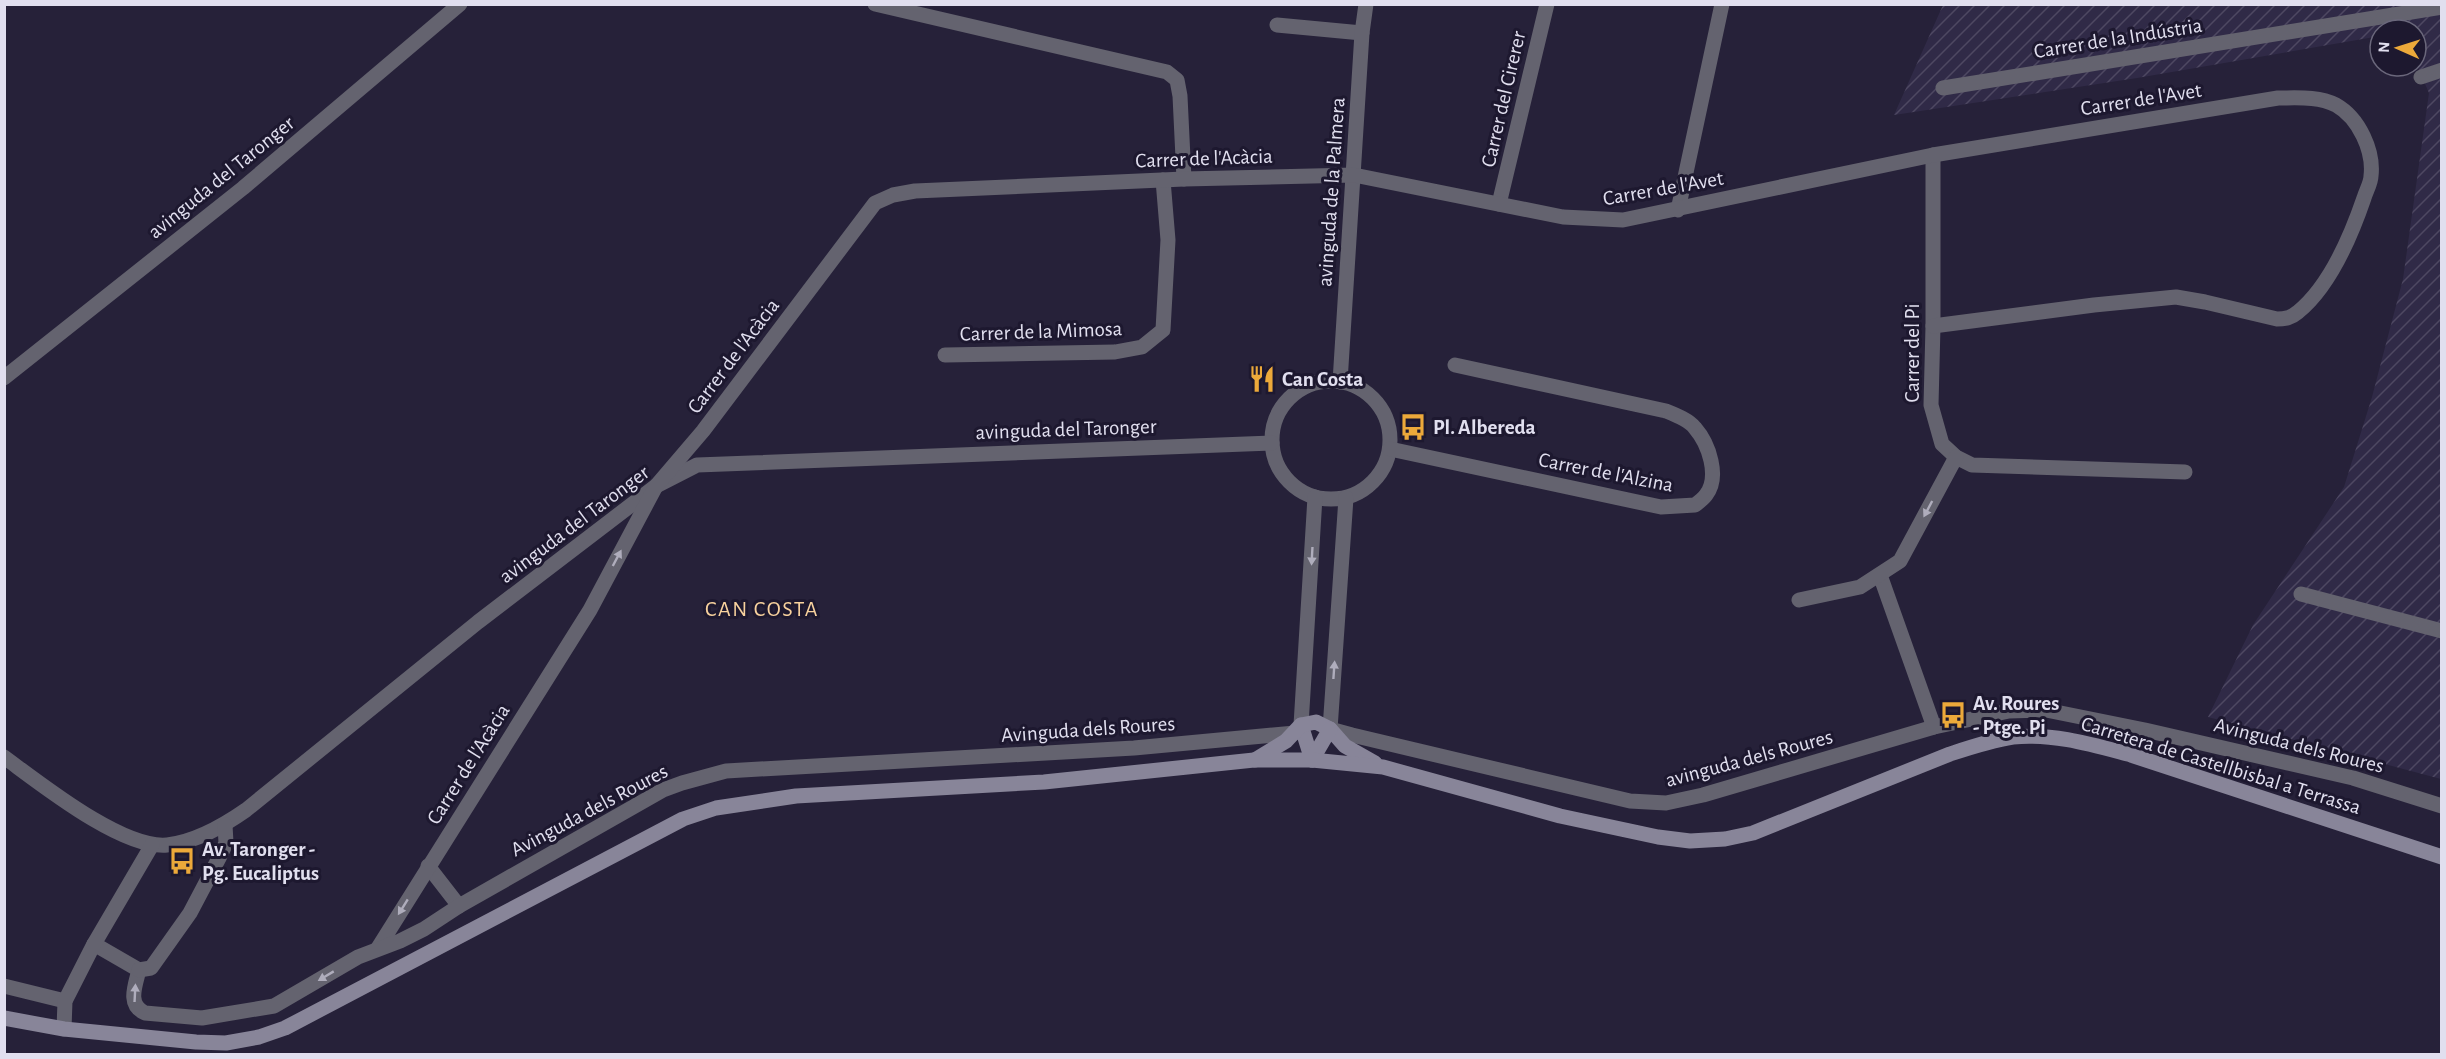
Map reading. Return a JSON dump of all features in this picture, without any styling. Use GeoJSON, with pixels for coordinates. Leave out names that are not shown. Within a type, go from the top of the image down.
{"type":"FeatureCollection","features":[{"type":"Feature","properties":{"kind":"street","name":"avinguda del Taronger"},"geometry":{"type":"LineString","coordinates":[[4,378],[243,188],[460,4]]}},
{"type":"Feature","properties":{"kind":"street"},"geometry":{"type":"LineString","coordinates":[[876,4],[1167,72],[1177,80],[1180,96],[1184,179]]}},
{"type":"Feature","properties":{"kind":"street","name":"avinguda de la Palmera"},"geometry":{"type":"LineString","coordinates":[[1340,382],[1362,33],[1366,4]]}},
{"type":"Feature","properties":{"kind":"street","name":"Carrer del Cirerer"},"geometry":{"type":"LineString","coordinates":[[1499,204],[1547,4]]}},
{"type":"Feature","properties":{"kind":"street"},"geometry":{"type":"LineString","coordinates":[[1678,210],[1722,4]]}},
{"type":"Feature","properties":{"kind":"street","name":"Carrer de la Indústria"},"geometry":{"type":"LineString","coordinates":[[1943,88],[2442,7]]}},
{"type":"Feature","properties":{"kind":"street"},"geometry":{"type":"LineString","coordinates":[[1277,25],[1362,33]]}},
{"type":"Feature","properties":{"kind":"street","name":"Carrer de l'Avet"},"geometry":{"type":"LineString","coordinates":[[1354,175],[1563,217],[1623,220],[1933,155],[2278,98],[2311,97],[2337,106],[2356,124],[2370,149],[2371,176],[2358,216],[2338,260],[2313,296],[2297,313],[2286,319],[2176,297],[2094,305],[1934,326]]}},
{"type":"Feature","properties":{"kind":"street","name":"Carrer del Pi"},"geometry":{"type":"LineString","coordinates":[[1933,155],[1934,326],[1931,405],[1942,444],[1956,458]]}},
{"type":"Feature","properties":{"kind":"street","name":"Carrer de l'Acàcia"},"geometry":{"type":"LineString","coordinates":[[378,948],[590,610],[656,486],[703,431],[875,203],[893,195],[915,191],[1184,179],[1354,175]]}},
{"type":"Feature","properties":{"kind":"street","name":"Carrer de la Mimosa"},"geometry":{"type":"LineString","coordinates":[[945,355],[1115,352],[1142,347],[1163,330],[1168,240],[1163,180]]}},
{"type":"Feature","properties":{"kind":"street","name":"Carrer de l'Alzina"},"geometry":{"type":"LineString","coordinates":[[1390,449],[1661,507],[1695,505],[1707,495],[1713,480],[1708,452],[1694,426],[1681,418],[1666,411],[1455,364]]}},
{"type":"Feature","properties":{"kind":"street"},"geometry":{"type":"LineString","coordinates":[[1322,382],[1340,382],[1358,388],[1373,399],[1384,415],[1389,430],[1390,449],[1383,468],[1373,482],[1361,491],[1346,498],[1315,497],[1296,487],[1284,476],[1276,462],[1272,443],[1273,429],[1280,412],[1290,398],[1305,388],[1322,382]]}},
{"type":"Feature","properties":{"kind":"street","name":"avinguda del Taronger"},"geometry":{"type":"LineString","coordinates":[[4,757],[111,829],[152,844],[167,845],[182,842],[225,825],[478,622],[656,486],[697,465],[1272,443]]}},
{"type":"Feature","properties":{"kind":"street"},"geometry":{"type":"LineString","coordinates":[[1799,600],[1860,587],[1900,561],[1956,458],[1972,465],[2184,472]]}},
{"type":"Feature","properties":{"kind":"street"},"geometry":{"type":"LineString","coordinates":[[1312,760],[1298,729],[1315,497]]}},
{"type":"Feature","properties":{"kind":"street"},"geometry":{"type":"LineString","coordinates":[[1312,760],[1330,729],[1346,498]]}},
{"type":"Feature","properties":{"kind":"street"},"geometry":{"type":"LineString","coordinates":[[1880,575],[1934,727]]}},
{"type":"Feature","properties":{"kind":"street"},"geometry":{"type":"LineString","coordinates":[[2301,594],[2442,631]]}},
{"type":"Feature","properties":{"kind":"street","name":"avinguda dels Roures"},"geometry":{"type":"LineString","coordinates":[[1330,729],[1630,801],[1653,804],[1686,800],[1934,727],[2009,711],[2046,710],[2145,730]]}},
{"type":"Feature","properties":{"kind":"street"},"geometry":{"type":"LineString","coordinates":[[1254,760],[1286,741],[1298,729],[1316,722],[1330,729],[1345,746],[1383,767]]}},
{"type":"Feature","properties":{"kind":"street","name":"Avinguda dels Roures"},"geometry":{"type":"LineString","coordinates":[[139,970],[133,1000],[138,1010],[152,1014],[202,1018],[274,1006],[358,957],[424,929],[459,906],[663,790],[726,771],[1134,748],[1298,729]]}},
{"type":"Feature","properties":{"kind":"street","name":"Avinguda dels Roures"},"geometry":{"type":"LineString","coordinates":[[2145,730],[2353,778],[2442,807]]}},
{"type":"Feature","properties":{"kind":"street","name":"Carretera de Castellbisbal a Terrassa"},"geometry":{"type":"LineString","coordinates":[[1383,767],[1560,816],[1658,837],[1690,841],[1725,839],[1753,833],[1950,754],[2013,737],[2045,737],[2079,741],[2442,856]]}},
{"type":"Feature","properties":{"kind":"street"},"geometry":{"type":"LineString","coordinates":[[4,1018],[64,1029],[195,1042],[226,1043],[258,1037],[285,1028],[632,844],[699,812],[716,808],[796,796],[1044,782],[1254,760],[1312,760],[1383,767]]}},
{"type":"Feature","properties":{"kind":"street"},"geometry":{"type":"LineString","coordinates":[[94,944],[139,970],[151,968],[189,913],[226,843],[225,825]]}},
{"type":"Feature","properties":{"kind":"street"},"geometry":{"type":"LineString","coordinates":[[64,1029],[65,1001],[94,944],[152,844]]}},
{"type":"Feature","properties":{"kind":"street"},"geometry":{"type":"LineString","coordinates":[[428,866],[459,906]]}},
{"type":"Feature","properties":{"kind":"street"},"geometry":{"type":"LineString","coordinates":[[4,986],[65,1001]]}},
{"type":"Feature","properties":{"kind":"shaded area"},"geometry":{"type":"Polygon","coordinates":[[[1943,5],[2441,5],[2441,779],[2208,717],[2253,625],[2344,487],[2372,397],[2403,279],[2429,93],[2422,78],[2428,78],[2428,18],[2368,18],[2368,38],[2137,78],[1894,115],[1943,5]]]}},
{"type":"Feature","properties":{"kind":"place","name":"Can Costa"},"geometry":{"type":"Point","coordinates":[1262,379]}},
{"type":"Feature","properties":{"kind":"place","name":"Pl. Albereda"},"geometry":{"type":"Point","coordinates":[1413,427]}},
{"type":"Feature","properties":{"kind":"place","name":"Av. Roures - Ptge. Pi"},"geometry":{"type":"Point","coordinates":[1953,715]}},
{"type":"Feature","properties":{"kind":"place","name":"Av. Taronger - Pg. Eucaliptus"},"geometry":{"type":"Point","coordinates":[182,861]}},
{"type":"Feature","properties":{"kind":"district","name":"CAN COSTA"},"geometry":{"type":"Point","coordinates":[762,608]}}]}
